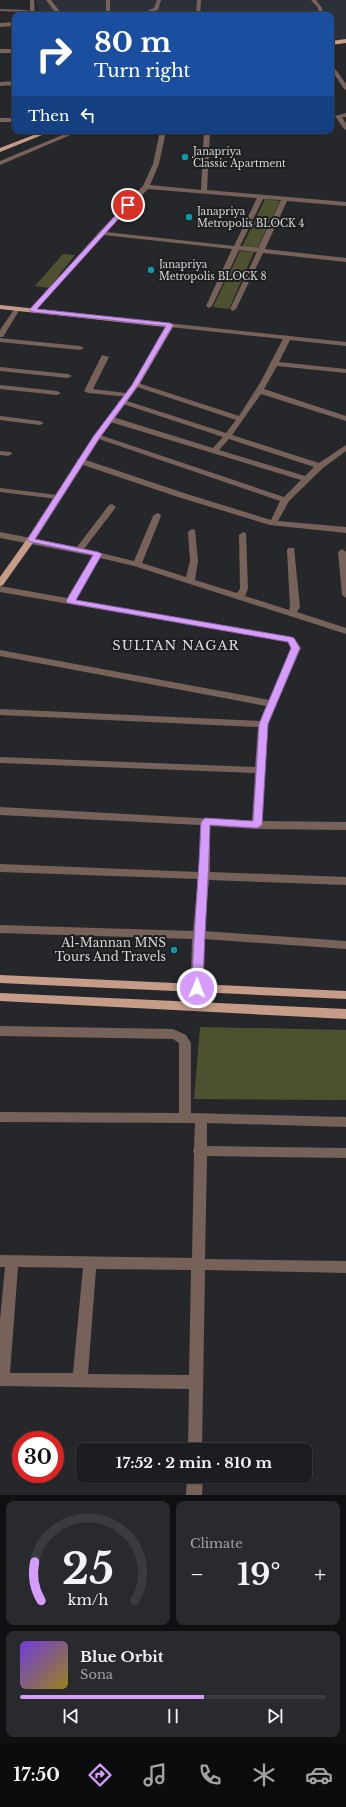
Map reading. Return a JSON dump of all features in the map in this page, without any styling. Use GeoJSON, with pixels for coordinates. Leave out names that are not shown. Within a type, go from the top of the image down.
{"type":"FeatureCollection","features":[{"type":"Feature","properties":{"kind":"main road"},"geometry":{"type":"LineString","coordinates":[[334,43],[346,41]]}},
{"type":"Feature","properties":{"kind":"main road"},"geometry":{"type":"LineString","coordinates":[[0,150],[41,134]]}},
{"type":"Feature","properties":{"kind":"main road"},"geometry":{"type":"LineString","coordinates":[[0,307],[170,325],[135,385],[124,398],[80,461],[31,540],[0,584]]}},
{"type":"Feature","properties":{"kind":"main road"},"geometry":{"type":"LineString","coordinates":[[0,979],[346,995]]}},
{"type":"Feature","properties":{"kind":"main road"},"geometry":{"type":"LineString","coordinates":[[0,997],[196,1008],[346,1014]]}},
{"type":"Feature","properties":{"kind":"street"},"geometry":{"type":"LineString","coordinates":[[32,0],[33,12]]}},
{"type":"Feature","properties":{"kind":"street"},"geometry":{"type":"LineString","coordinates":[[48,0],[49,4],[57,12]]}},
{"type":"Feature","properties":{"kind":"street"},"geometry":{"type":"LineString","coordinates":[[108,0],[109,12]]}},
{"type":"Feature","properties":{"kind":"street"},"geometry":{"type":"LineString","coordinates":[[147,12],[156,9],[159,0]]}},
{"type":"Feature","properties":{"kind":"street"},"geometry":{"type":"LineString","coordinates":[[198,12],[199,0]]}},
{"type":"Feature","properties":{"kind":"street"},"geometry":{"type":"LineString","coordinates":[[313,0],[320,8],[321,12]]}},
{"type":"Feature","properties":{"kind":"street"},"geometry":{"type":"LineString","coordinates":[[0,10],[21,10],[27,12]]}},
{"type":"Feature","properties":{"kind":"street"},"geometry":{"type":"LineString","coordinates":[[0,25],[12,24]]}},
{"type":"Feature","properties":{"kind":"street"},"geometry":{"type":"LineString","coordinates":[[0,51],[12,51]]}},
{"type":"Feature","properties":{"kind":"street"},"geometry":{"type":"LineString","coordinates":[[334,70],[346,88]]}},
{"type":"Feature","properties":{"kind":"street"},"geometry":{"type":"LineString","coordinates":[[0,84],[12,83]]}},
{"type":"Feature","properties":{"kind":"street"},"geometry":{"type":"LineString","coordinates":[[346,115],[338,116],[346,128]]}},
{"type":"Feature","properties":{"kind":"street"},"geometry":{"type":"LineString","coordinates":[[0,120],[12,120]]}},
{"type":"Feature","properties":{"kind":"street"},"geometry":{"type":"LineString","coordinates":[[0,162],[70,134]]}},
{"type":"Feature","properties":{"kind":"street"},"geometry":{"type":"LineString","coordinates":[[33,310],[101,233],[146,187],[156,164],[162,134]]}},
{"type":"Feature","properties":{"kind":"street"},"geometry":{"type":"LineString","coordinates":[[204,192],[207,134]]}},
{"type":"Feature","properties":{"kind":"street"},"geometry":{"type":"LineString","coordinates":[[146,187],[346,204]]}},
{"type":"Feature","properties":{"kind":"street"},"geometry":{"type":"LineString","coordinates":[[208,306],[261,196]]}},
{"type":"Feature","properties":{"kind":"street"},"geometry":{"type":"LineString","coordinates":[[232,309],[285,199]]}},
{"type":"Feature","properties":{"kind":"street"},"geometry":{"type":"LineString","coordinates":[[101,233],[346,260]]}},
{"type":"Feature","properties":{"kind":"street"},"geometry":{"type":"LineString","coordinates":[[0,335],[17,308]]}},
{"type":"Feature","properties":{"kind":"street"},"geometry":{"type":"LineString","coordinates":[[170,325],[346,344]]}},
{"type":"Feature","properties":{"kind":"street"},"geometry":{"type":"LineString","coordinates":[[214,451],[229,435],[261,391],[288,337]]}},
{"type":"Feature","properties":{"kind":"street"},"geometry":{"type":"LineString","coordinates":[[0,340],[80,348]]}},
{"type":"Feature","properties":{"kind":"street"},"geometry":{"type":"LineString","coordinates":[[105,357],[88,391],[124,398],[320,466]]}},
{"type":"Feature","properties":{"kind":"street"},"geometry":{"type":"LineString","coordinates":[[275,364],[346,371]]}},
{"type":"Feature","properties":{"kind":"street"},"geometry":{"type":"LineString","coordinates":[[0,369],[68,376]]}},
{"type":"Feature","properties":{"kind":"street"},"geometry":{"type":"LineString","coordinates":[[135,385],[241,419]]}},
{"type":"Feature","properties":{"kind":"street"},"geometry":{"type":"LineString","coordinates":[[0,387],[57,393]]}},
{"type":"Feature","properties":{"kind":"street"},"geometry":{"type":"LineString","coordinates":[[261,391],[346,419]]}},
{"type":"Feature","properties":{"kind":"street"},"geometry":{"type":"LineString","coordinates":[[0,418],[40,423]]}},
{"type":"Feature","properties":{"kind":"street"},"geometry":{"type":"LineString","coordinates":[[110,418],[306,479]]}},
{"type":"Feature","properties":{"kind":"street"},"geometry":{"type":"LineString","coordinates":[[97,437],[285,500]]}},
{"type":"Feature","properties":{"kind":"street"},"geometry":{"type":"LineString","coordinates":[[273,523],[285,500],[320,466],[346,447]]}},
{"type":"Feature","properties":{"kind":"street"},"geometry":{"type":"LineString","coordinates":[[80,461],[184,496],[273,523],[346,530]]}},
{"type":"Feature","properties":{"kind":"street"},"geometry":{"type":"LineString","coordinates":[[0,490],[57,497]]}},
{"type":"Feature","properties":{"kind":"street"},"geometry":{"type":"LineString","coordinates":[[79,550],[112,506]]}},
{"type":"Feature","properties":{"kind":"street"},"geometry":{"type":"LineString","coordinates":[[137,564],[157,516]]}},
{"type":"Feature","properties":{"kind":"street"},"geometry":{"type":"LineString","coordinates":[[190,581],[194,561],[192,532]]}},
{"type":"Feature","properties":{"kind":"street"},"geometry":{"type":"LineString","coordinates":[[0,535],[98,554],[137,564],[346,631]]}},
{"type":"Feature","properties":{"kind":"street"},"geometry":{"type":"LineString","coordinates":[[240,597],[244,589],[243,535]]}},
{"type":"Feature","properties":{"kind":"street"},"geometry":{"type":"LineString","coordinates":[[291,550],[295,607],[292,614]]}},
{"type":"Feature","properties":{"kind":"street"},"geometry":{"type":"LineString","coordinates":[[342,552],[346,595]]}},
{"type":"Feature","properties":{"kind":"street"},"geometry":{"type":"LineString","coordinates":[[70,601],[98,554]]}},
{"type":"Feature","properties":{"kind":"street"},"geometry":{"type":"LineString","coordinates":[[0,589],[291,640],[296,648],[263,724],[257,825]]}},
{"type":"Feature","properties":{"kind":"street"},"geometry":{"type":"LineString","coordinates":[[0,653],[272,704]]}},
{"type":"Feature","properties":{"kind":"street"},"geometry":{"type":"LineString","coordinates":[[0,712],[263,724]]}},
{"type":"Feature","properties":{"kind":"street"},"geometry":{"type":"LineString","coordinates":[[0,760],[260,770]]}},
{"type":"Feature","properties":{"kind":"street"},"geometry":{"type":"LineString","coordinates":[[0,811],[257,825],[346,826]]}},
{"type":"Feature","properties":{"kind":"street"},"geometry":{"type":"LineString","coordinates":[[196,1008],[198,935],[204,876],[205,822]]}},
{"type":"Feature","properties":{"kind":"street"},"geometry":{"type":"LineString","coordinates":[[0,868],[346,882]]}},
{"type":"Feature","properties":{"kind":"street"},"geometry":{"type":"LineString","coordinates":[[0,929],[198,935],[346,945]]}},
{"type":"Feature","properties":{"kind":"street"},"geometry":{"type":"LineString","coordinates":[[0,1031],[174,1034],[180,1036],[184,1039],[185,1043],[185,1118]]}},
{"type":"Feature","properties":{"kind":"street"},"geometry":{"type":"LineString","coordinates":[[0,1117],[201,1118],[346,1122]]}},
{"type":"Feature","properties":{"kind":"street"},"geometry":{"type":"LineString","coordinates":[[195,1443],[199,1264],[199,1151],[201,1118]]}},
{"type":"Feature","properties":{"kind":"street"},"geometry":{"type":"LineString","coordinates":[[199,1151],[346,1153]]}},
{"type":"Feature","properties":{"kind":"street"},"geometry":{"type":"LineString","coordinates":[[197,1382],[1,1379],[6,1261],[346,1266]]}},
{"type":"Feature","properties":{"kind":"street"},"geometry":{"type":"LineString","coordinates":[[80,1380],[90,1262]]}},
{"type":"Feature","properties":{"kind":"street"},"geometry":{"type":"LineString","coordinates":[[194,1495],[195,1483]]}},
{"type":"Feature","properties":{"kind":"shaded area"},"geometry":{"type":"Polygon","coordinates":[[[37,0],[346,0],[346,39],[334,41],[334,12],[39,12],[37,0]]]}},
{"type":"Feature","properties":{"kind":"green space"},"geometry":{"type":"Polygon","coordinates":[[[265,199],[280,201],[257,249],[242,247],[265,199]]]}},
{"type":"Feature","properties":{"kind":"green space"},"geometry":{"type":"Polygon","coordinates":[[[240,251],[254,252],[229,309],[213,307],[240,251]]]}},
{"type":"Feature","properties":{"kind":"green space"},"geometry":{"type":"Polygon","coordinates":[[[63,254],[75,255],[49,288],[35,286],[63,254]]]}},
{"type":"Feature","properties":{"kind":"green space"},"geometry":{"type":"Polygon","coordinates":[[[200,1027],[346,1030],[346,1100],[194,1099],[200,1027]]]}},
{"type":"Feature","properties":{"kind":"place","name":"Janapriya Classic Apartment"},"geometry":{"type":"Point","coordinates":[185,157]}},
{"type":"Feature","properties":{"kind":"place","name":"Janapriya Metropolis BLOCK 4"},"geometry":{"type":"Point","coordinates":[189,217]}},
{"type":"Feature","properties":{"kind":"place","name":"Janapriya Metropolis BLOCK 8"},"geometry":{"type":"Point","coordinates":[151,270]}},
{"type":"Feature","properties":{"kind":"place","name":"Al-Mannan MNS Tours And Travels"},"geometry":{"type":"Point","coordinates":[174,950]}},
{"type":"Feature","properties":{"kind":"district","name":"SULTAN NAGAR"},"geometry":{"type":"Point","coordinates":[176,645]}},
{"type":"Feature","properties":{"kind":"route"},"geometry":{"type":"LineString","coordinates":[[128,205],[101,233],[33,310],[170,325],[135,385],[126,395],[97,437],[57,497],[31,540],[98,554],[70,601],[291,640],[296,648],[263,724],[257,825],[205,822],[204,876],[198,935],[197,988]]}}]}
